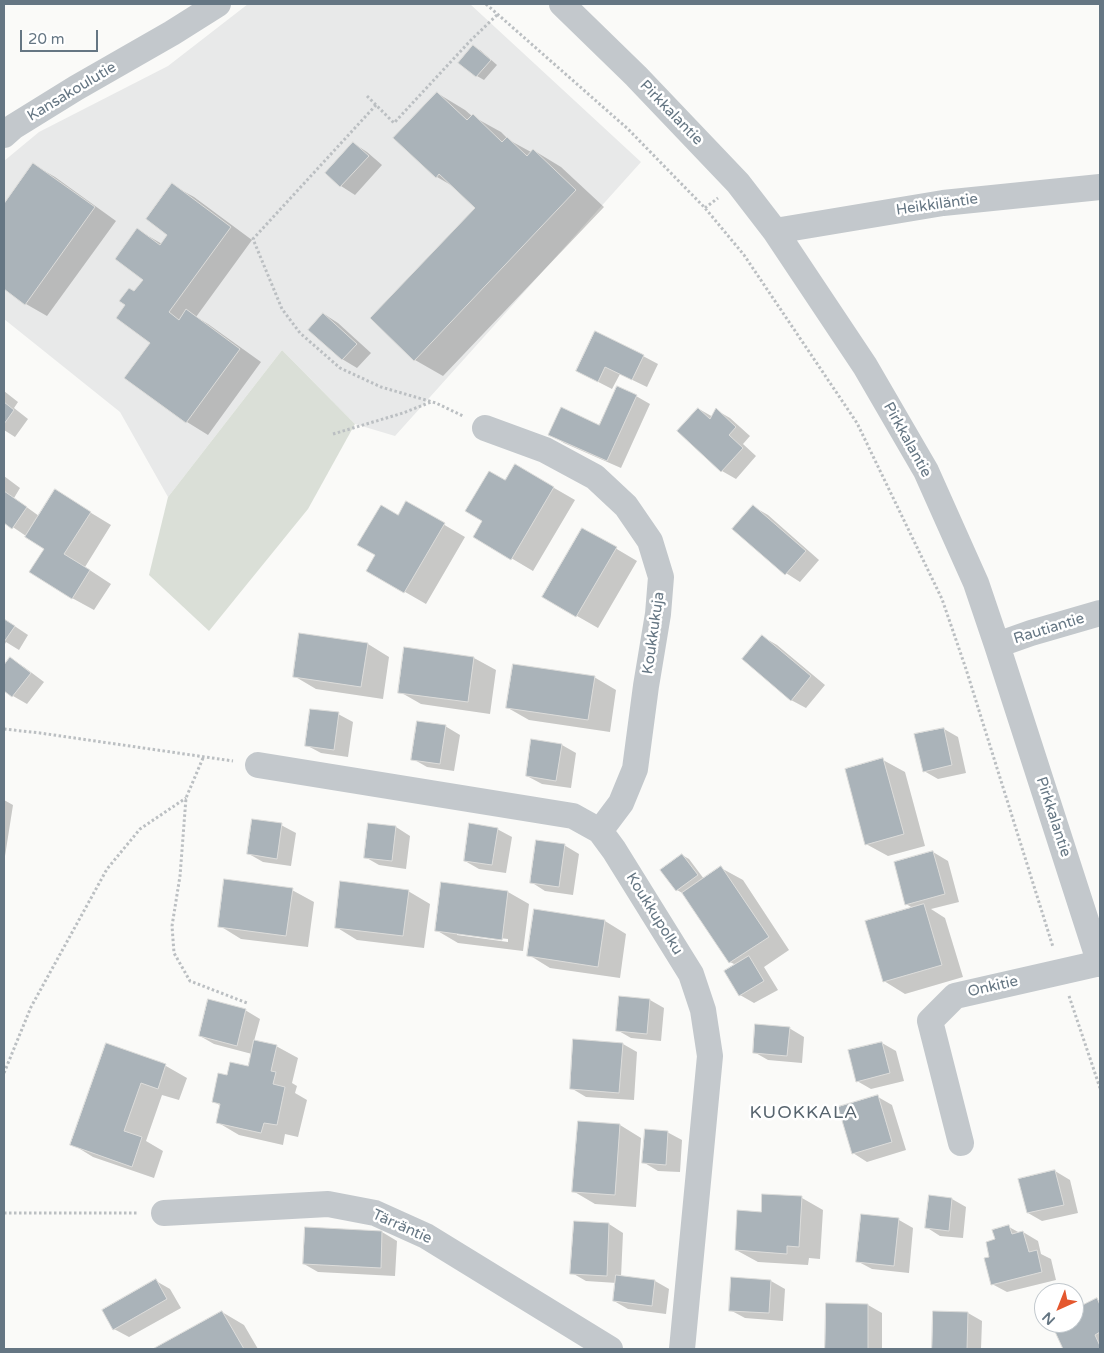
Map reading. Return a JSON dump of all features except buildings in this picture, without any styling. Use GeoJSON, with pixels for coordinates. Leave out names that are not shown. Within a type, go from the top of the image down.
{"type":"FeatureCollection","features":[{"type":"Feature","properties":{"kind":"street","name":"Kansakoulutie"},"geometry":{"type":"LineString","coordinates":[[4,135],[13,127],[76,88],[172,33],[218,4]]}},
{"type":"Feature","properties":{"kind":"street","name":"Pirkkalantie"},"geometry":{"type":"LineString","coordinates":[[562,4],[636,76],[738,183],[775,231],[865,366],[926,471],[976,583],[998,645],[1100,963]]}},
{"type":"Feature","properties":{"kind":"street","name":"Heikkiläntie"},"geometry":{"type":"LineString","coordinates":[[775,231],[944,203],[1100,187]]}},
{"type":"Feature","properties":{"kind":"street","name":"Koukkukuja"},"geometry":{"type":"LineString","coordinates":[[485,428],[545,450],[594,477],[626,506],[650,541],[661,577],[658,614],[635,769],[621,803],[600,831]]}},
{"type":"Feature","properties":{"kind":"street","name":"Rautiantie"},"geometry":{"type":"LineString","coordinates":[[998,645],[1031,633],[1100,614]]}},
{"type":"Feature","properties":{"kind":"street","name":"Koukkupolku"},"geometry":{"type":"LineString","coordinates":[[258,765],[573,816],[600,831],[614,850],[691,974],[703,1010],[710,1056],[682,1349]]}},
{"type":"Feature","properties":{"kind":"street","name":"Onkitie"},"geometry":{"type":"LineString","coordinates":[[962,1143],[930,1022],[955,996],[1100,963]]}},
{"type":"Feature","properties":{"kind":"street","name":"Tärräntie"},"geometry":{"type":"LineString","coordinates":[[164,1213],[328,1204],[375,1213],[426,1236],[610,1349]]}},
{"type":"Feature","properties":{"kind":"path"},"geometry":{"type":"LineString","coordinates":[[486,4],[628,129],[705,208],[744,255],[857,423],[942,599],[1100,1088]]}},
{"type":"Feature","properties":{"kind":"path"},"geometry":{"type":"LineString","coordinates":[[366,96],[394,123],[498,14]]}},
{"type":"Feature","properties":{"kind":"path"},"geometry":{"type":"LineString","coordinates":[[376,105],[253,239],[282,309],[300,333],[340,368],[381,387],[432,401],[485,428]]}},
{"type":"Feature","properties":{"kind":"path"},"geometry":{"type":"LineString","coordinates":[[333,434],[403,413],[432,401]]}},
{"type":"Feature","properties":{"kind":"path"},"geometry":{"type":"LineString","coordinates":[[4,729],[258,765]]}},
{"type":"Feature","properties":{"kind":"path"},"geometry":{"type":"LineString","coordinates":[[203,758],[186,798],[180,876],[172,926],[174,953],[190,981],[247,1003]]}},
{"type":"Feature","properties":{"kind":"path"},"geometry":{"type":"LineString","coordinates":[[4,1073],[31,1007],[107,869],[140,829],[186,798]]}},
{"type":"Feature","properties":{"kind":"path"},"geometry":{"type":"LineString","coordinates":[[4,1213],[164,1213]]}},
{"type":"Feature","properties":{"kind":"shaded area"},"geometry":{"type":"Polygon","coordinates":[[[248,4],[470,4],[641,162],[395,436],[355,424],[282,350],[168,497],[120,412],[4,319],[4,161],[39,132],[168,66],[248,4]]]}},
{"type":"Feature","properties":{"kind":"shaded area"},"geometry":{"type":"Polygon","coordinates":[[[282,350],[355,424],[308,509],[209,631],[149,575],[168,497],[282,350]]]}},
{"type":"Feature","properties":{"kind":"district","name":"KUOKKALA"},"geometry":{"type":"Point","coordinates":[804,1113]}}]}
